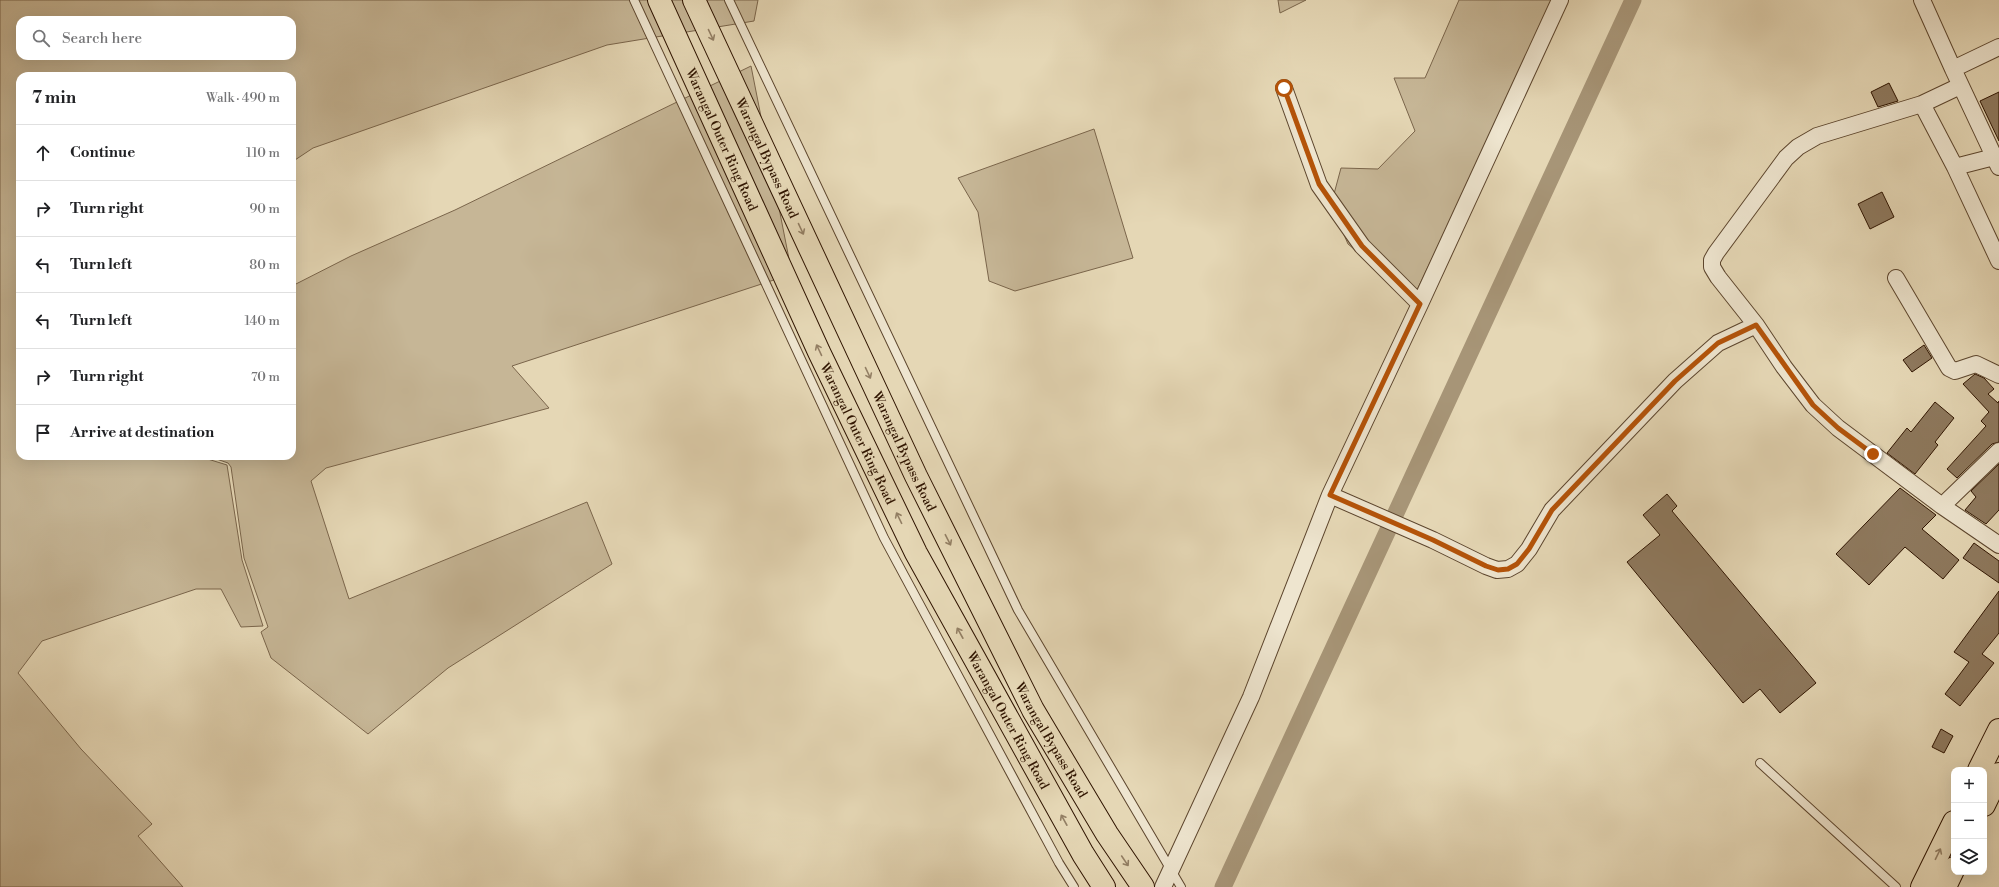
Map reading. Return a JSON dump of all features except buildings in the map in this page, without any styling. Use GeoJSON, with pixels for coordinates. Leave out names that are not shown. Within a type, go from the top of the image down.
{"type":"FeatureCollection","features":[{"type":"Feature","properties":{"kind":"highway","name":"Warangal Outer Ring Road"},"geometry":{"type":"LineString","coordinates":[[659,0],[819,352],[916,553],[1083,854],[1104,887]]}},
{"type":"Feature","properties":{"kind":"highway","name":"Warangal Bypass Road"},"geometry":{"type":"LineString","coordinates":[[694,0],[919,483],[1033,710],[1107,834],[1143,887]]}},
{"type":"Feature","properties":{"kind":"highway"},"geometry":{"type":"LineString","coordinates":[[1981,767],[1999,730]]}},
{"type":"Feature","properties":{"kind":"highway"},"geometry":{"type":"LineString","coordinates":[[1985,803],[1999,774]]}},
{"type":"Feature","properties":{"kind":"highway"},"geometry":{"type":"LineString","coordinates":[[1922,887],[1951,828]]}},
{"type":"Feature","properties":{"kind":"highway"},"geometry":{"type":"LineString","coordinates":[[1945,887],[1951,874]]}},
{"type":"Feature","properties":{"kind":"street"},"geometry":{"type":"LineString","coordinates":[[1163,887],[1251,696],[1330,495],[1560,0]]}},
{"type":"Feature","properties":{"kind":"street"},"geometry":{"type":"LineString","coordinates":[[1922,0],[1996,162],[1955,167]]}},
{"type":"Feature","properties":{"kind":"street"},"geometry":{"type":"LineString","coordinates":[[1953,69],[1999,47]]}},
{"type":"Feature","properties":{"kind":"street"},"geometry":{"type":"LineString","coordinates":[[1960,86],[1922,104],[1817,136],[1798,147],[1786,158],[1772,176],[1716,253],[1712,260],[1712,267],[1718,277],[1756,325],[1813,405],[1838,428],[1942,506],[1999,545]]}},
{"type":"Feature","properties":{"kind":"street"},"geometry":{"type":"LineString","coordinates":[[1284,88],[1319,184],[1362,246],[1420,304]]}},
{"type":"Feature","properties":{"kind":"street"},"geometry":{"type":"LineString","coordinates":[[1922,104],[1955,167],[1999,261]]}},
{"type":"Feature","properties":{"kind":"street"},"geometry":{"type":"LineString","coordinates":[[1896,278],[1949,368],[1956,371],[1976,364],[1999,375]]}},
{"type":"Feature","properties":{"kind":"street"},"geometry":{"type":"LineString","coordinates":[[1330,495],[1433,540],[1486,566],[1498,570],[1508,569],[1517,564],[1529,549],[1552,510],[1675,381],[1718,343],[1756,325]]}},
{"type":"Feature","properties":{"kind":"street"},"geometry":{"type":"LineString","coordinates":[[1942,506],[1999,451]]}},
{"type":"Feature","properties":{"kind":"lane"},"geometry":{"type":"LineString","coordinates":[[634,0],[884,538],[1059,863],[1074,887]]}},
{"type":"Feature","properties":{"kind":"lane"},"geometry":{"type":"LineString","coordinates":[[729,0],[1018,610],[1180,887]]}},
{"type":"Feature","properties":{"kind":"lane"},"geometry":{"type":"LineString","coordinates":[[1760,763],[1896,887]]}},
{"type":"Feature","properties":{"kind":"shaded area"},"geometry":{"type":"Polygon","coordinates":[[[0,0],[758,0],[754,21],[607,45],[313,148],[296,159],[296,72],[16,72],[16,460],[211,460],[227,465],[242,560],[263,626],[241,627],[221,589],[196,589],[42,641],[18,673],[81,749],[152,824],[138,836],[183,887],[0,887],[0,0]]]}},
{"type":"Feature","properties":{"kind":"shaded area"},"geometry":{"type":"Polygon","coordinates":[[[1278,0],[1306,0],[1280,13],[1278,0]]]}},
{"type":"Feature","properties":{"kind":"shaded area"},"geometry":{"type":"Polygon","coordinates":[[[1459,0],[1556,0],[1415,294],[1395,284],[1348,244],[1331,205],[1341,168],[1378,169],[1415,131],[1394,78],[1425,78],[1459,0]]]}},
{"type":"Feature","properties":{"kind":"shaded area"},"geometry":{"type":"Polygon","coordinates":[[[751,66],[792,274],[512,366],[549,408],[326,468],[311,481],[349,599],[587,502],[612,564],[448,668],[368,734],[271,658],[261,632],[268,627],[244,558],[231,467],[228,463],[219,460],[296,460],[296,284],[351,256],[455,210],[751,66]]]}},
{"type":"Feature","properties":{"kind":"shaded area"},"geometry":{"type":"Polygon","coordinates":[[[1094,129],[1133,258],[1015,291],[989,281],[978,212],[958,178],[1094,129]]]}},
{"type":"Feature","properties":{"kind":"waterway"},"geometry":{"type":"LineString","coordinates":[[1223,887],[1633,0]]}},
{"type":"Feature","properties":{"kind":"route"},"geometry":{"type":"LineString","coordinates":[[1284,88],[1319,184],[1362,246],[1420,304],[1330,495],[1433,540],[1486,566],[1498,570],[1508,569],[1517,564],[1529,549],[1552,510],[1565,495],[1583,479],[1675,381],[1718,343],[1756,325],[1784,367],[1813,405],[1838,428],[1873,454]]}}]}
